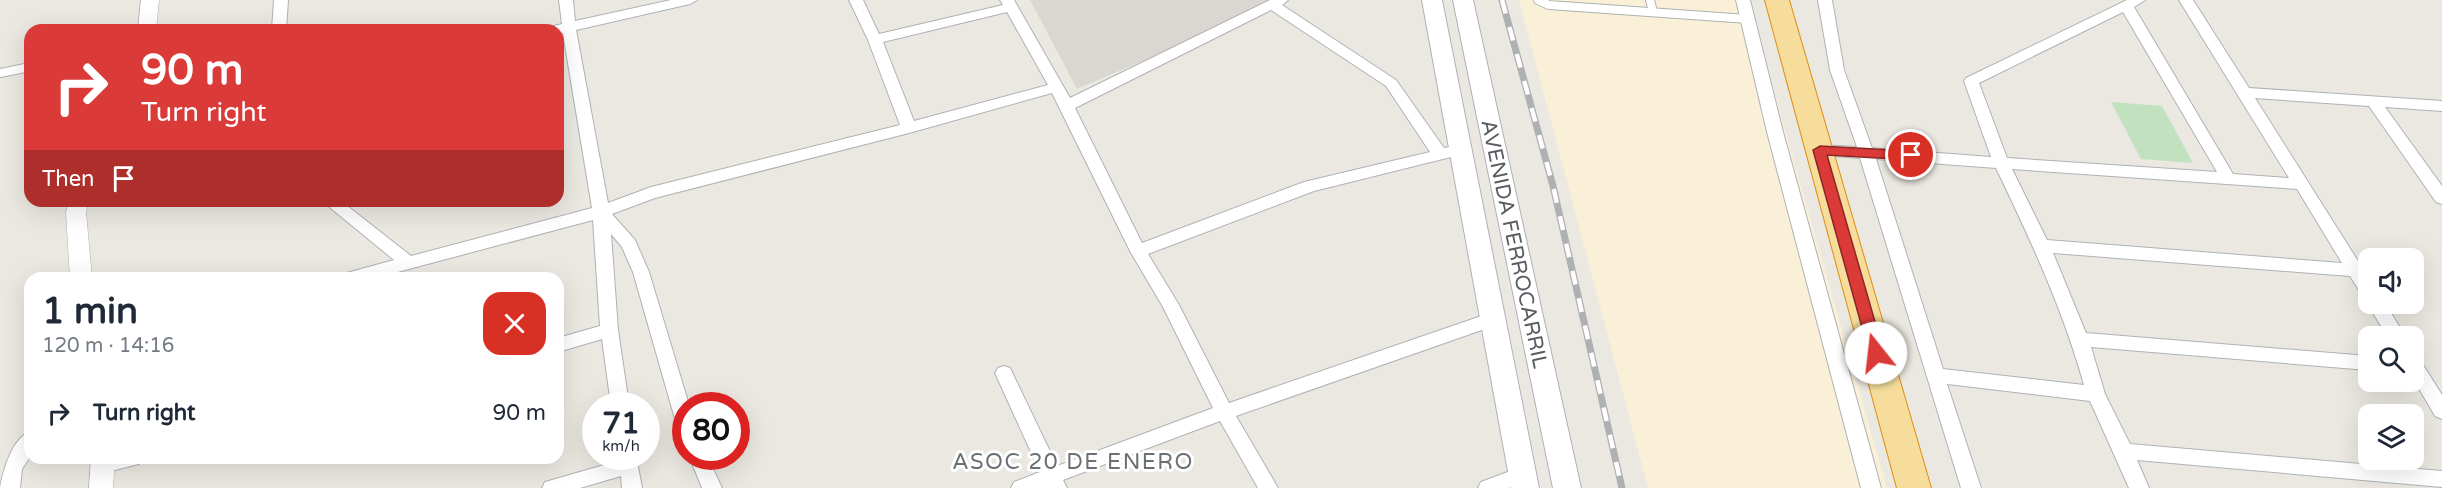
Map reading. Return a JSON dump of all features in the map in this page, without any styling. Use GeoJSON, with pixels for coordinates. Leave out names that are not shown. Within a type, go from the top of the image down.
{"type":"FeatureCollection","features":[{"type":"Feature","properties":{"kind":"highway"},"geometry":{"type":"LineString","coordinates":[[1777,0],[1914,488]]}},
{"type":"Feature","properties":{"kind":"main road","name":"AVENIDA FERROCARRIL"},"geometry":{"type":"LineString","coordinates":[[1432,0],[1449,153],[1493,319],[1523,481]]}},
{"type":"Feature","properties":{"kind":"main road","name":"AVENIDA FERROCARRIL"},"geometry":{"type":"LineString","coordinates":[[1463,0],[1567,488]]}},
{"type":"Feature","properties":{"kind":"street"},"geometry":{"type":"LineString","coordinates":[[148,24],[150,0]]}},
{"type":"Feature","properties":{"kind":"street"},"geometry":{"type":"LineString","coordinates":[[279,24],[281,0]]}},
{"type":"Feature","properties":{"kind":"street"},"geometry":{"type":"LineString","coordinates":[[563,24],[566,0]]}},
{"type":"Feature","properties":{"kind":"street"},"geometry":{"type":"LineString","coordinates":[[564,28],[690,0]]}},
{"type":"Feature","properties":{"kind":"street"},"geometry":{"type":"LineString","coordinates":[[856,0],[909,128]]}},
{"type":"Feature","properties":{"kind":"street"},"geometry":{"type":"LineString","coordinates":[[1743,0],[1775,132],[1871,488]]}},
{"type":"Feature","properties":{"kind":"street"},"geometry":{"type":"LineString","coordinates":[[1825,0],[1838,70],[1866,152],[1971,488]]}},
{"type":"Feature","properties":{"kind":"street"},"geometry":{"type":"LineString","coordinates":[[2186,0],[2358,273]]}},
{"type":"Feature","properties":{"kind":"street"},"geometry":{"type":"LineString","coordinates":[[1067,106],[1277,2],[1391,83],[1449,153],[1310,186],[1138,251]]}},
{"type":"Feature","properties":{"kind":"street"},"geometry":{"type":"LineString","coordinates":[[874,40],[1009,3],[1067,106],[1138,251],[1170,305],[1224,412],[1268,488]]}},
{"type":"Feature","properties":{"kind":"street"},"geometry":{"type":"LineString","coordinates":[[2139,488],[2096,394],[2080,339],[2042,246],[2001,162],[1971,81],[2132,3],[2227,177]]}},
{"type":"Feature","properties":{"kind":"street"},"geometry":{"type":"LineString","coordinates":[[564,37],[601,212],[609,330],[618,392]]}},
{"type":"Feature","properties":{"kind":"street"},"geometry":{"type":"LineString","coordinates":[[372,272],[601,212],[651,194],[909,128],[1056,87]]}},
{"type":"Feature","properties":{"kind":"street"},"geometry":{"type":"LineString","coordinates":[[2246,93],[2442,106]]}},
{"type":"Feature","properties":{"kind":"street"},"geometry":{"type":"LineString","coordinates":[[2374,102],[2442,198]]}},
{"type":"Feature","properties":{"kind":"street"},"geometry":{"type":"LineString","coordinates":[[1820,150],[2303,183]]}},
{"type":"Feature","properties":{"kind":"street"},"geometry":{"type":"LineString","coordinates":[[77,207],[81,272]]}},
{"type":"Feature","properties":{"kind":"street"},"geometry":{"type":"LineString","coordinates":[[338,207],[409,262]]}},
{"type":"Feature","properties":{"kind":"street"},"geometry":{"type":"LineString","coordinates":[[601,212],[629,243],[641,272],[676,392]]}},
{"type":"Feature","properties":{"kind":"street"},"geometry":{"type":"LineString","coordinates":[[2042,246],[2356,270]]}},
{"type":"Feature","properties":{"kind":"street"},"geometry":{"type":"LineString","coordinates":[[1021,488],[1054,482],[1224,412],[1493,319]]}},
{"type":"Feature","properties":{"kind":"street"},"geometry":{"type":"LineString","coordinates":[[564,343],[609,330]]}},
{"type":"Feature","properties":{"kind":"street"},"geometry":{"type":"LineString","coordinates":[[2080,339],[2358,362]]}},
{"type":"Feature","properties":{"kind":"street"},"geometry":{"type":"LineString","coordinates":[[1005,373],[1054,482]]}},
{"type":"Feature","properties":{"kind":"street"},"geometry":{"type":"LineString","coordinates":[[1936,375],[2096,394]]}},
{"type":"Feature","properties":{"kind":"street"},"geometry":{"type":"LineString","coordinates":[[2424,382],[2442,411]]}},
{"type":"Feature","properties":{"kind":"street"},"geometry":{"type":"LineString","coordinates":[[10,488],[13,468],[24,450]]}},
{"type":"Feature","properties":{"kind":"street"},"geometry":{"type":"LineString","coordinates":[[2124,451],[2442,479]]}},
{"type":"Feature","properties":{"kind":"street"},"geometry":{"type":"LineString","coordinates":[[102,470],[117,464]]}},
{"type":"Feature","properties":{"kind":"street"},"geometry":{"type":"LineString","coordinates":[[552,488],[603,470]]}},
{"type":"Feature","properties":{"kind":"street"},"geometry":{"type":"LineString","coordinates":[[629,470],[632,488]]}},
{"type":"Feature","properties":{"kind":"street"},"geometry":{"type":"LineString","coordinates":[[704,470],[712,488]]}},
{"type":"Feature","properties":{"kind":"street"},"geometry":{"type":"LineString","coordinates":[[1488,488],[1523,481]]}},
{"type":"Feature","properties":{"kind":"lane"},"geometry":{"type":"LineString","coordinates":[[1538,0],[1549,5],[1748,19]]}},
{"type":"Feature","properties":{"kind":"lane"},"geometry":{"type":"LineString","coordinates":[[1650,0],[1653,12]]}},
{"type":"Feature","properties":{"kind":"lane"},"geometry":{"type":"LineString","coordinates":[[0,73],[24,68]]}},
{"type":"Feature","properties":{"kind":"shaded area"},"geometry":{"type":"Polygon","coordinates":[[[1030,0],[1285,0],[1077,89],[1030,0]]]}},
{"type":"Feature","properties":{"kind":"shaded area"},"geometry":{"type":"Polygon","coordinates":[[[1519,0],[1748,0],[1887,488],[1648,488],[1519,0]]]}},
{"type":"Feature","properties":{"kind":"green space"},"geometry":{"type":"Polygon","coordinates":[[[2111,102],[2162,106],[2193,163],[2141,159],[2111,102]]]}},
{"type":"Feature","properties":{"kind":"railway"},"geometry":{"type":"LineString","coordinates":[[1502,0],[1553,186],[1622,488]]}},
{"type":"Feature","properties":{"kind":"district","name":"ASOC 20 DE ENERO"},"geometry":{"type":"Point","coordinates":[1073,462]}},
{"type":"Feature","properties":{"kind":"route"},"geometry":{"type":"LineString","coordinates":[[1876,353],[1820,150],[1911,155]]}}]}
